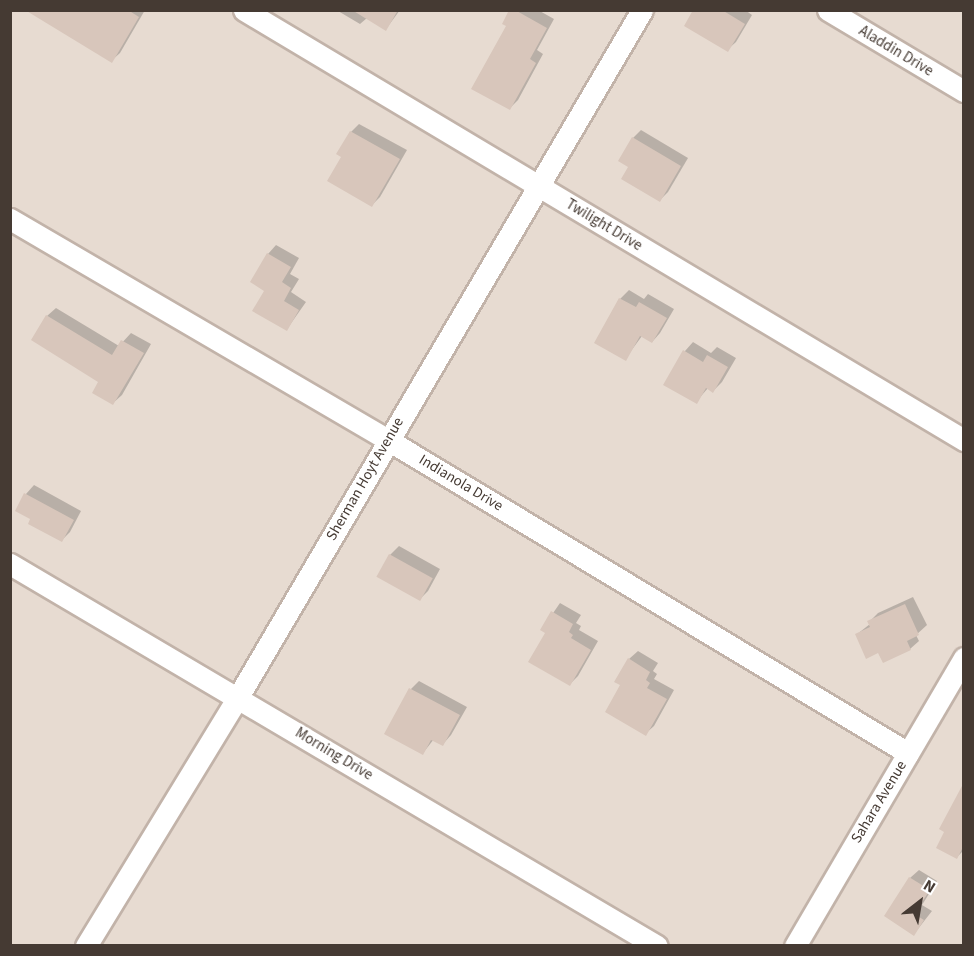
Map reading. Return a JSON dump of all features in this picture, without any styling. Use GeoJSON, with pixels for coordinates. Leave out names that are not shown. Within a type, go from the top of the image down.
{"type":"FeatureCollection","features":[{"type":"Feature","properties":{"kind":"street","name":"Twilight Drive"},"geometry":{"type":"LineString","coordinates":[[244,10],[963,440]]}},
{"type":"Feature","properties":{"kind":"street","name":"Sherman Hoyt Avenue"},"geometry":{"type":"LineString","coordinates":[[86,945],[238,697],[642,10]]}},
{"type":"Feature","properties":{"kind":"street","name":"Aladdin Drive"},"geometry":{"type":"LineString","coordinates":[[828,10],[963,91]]}},
{"type":"Feature","properties":{"kind":"street","name":"Indianola Drive"},"geometry":{"type":"LineString","coordinates":[[10,219],[388,440],[908,753]]}},
{"type":"Feature","properties":{"kind":"street","name":"Morning Drive"},"geometry":{"type":"LineString","coordinates":[[10,564],[657,945]]}},
{"type":"Feature","properties":{"kind":"street","name":"Sahara Avenue"},"geometry":{"type":"LineString","coordinates":[[795,945],[963,658]]}},
{"type":"Feature","properties":{"kind":"shaded area"},"geometry":{"type":"Polygon","coordinates":[[[11,11],[963,11],[963,945],[11,945],[11,11]]]}},
{"type":"Feature","properties":{"kind":"building"},"geometry":{"type":"Polygon","coordinates":[[[25,10],[128,10],[139,17],[112,63],[25,10]]]}},
{"type":"Feature","properties":{"kind":"building"},"geometry":{"type":"Polygon","coordinates":[[[352,10],[398,10],[386,31],[352,10]]]}},
{"type":"Feature","properties":{"kind":"building"},"geometry":{"type":"Polygon","coordinates":[[[509,10],[515,10],[547,28],[530,59],[536,63],[510,110],[471,89],[506,26],[502,24],[509,10]]]}},
{"type":"Feature","properties":{"kind":"building"},"geometry":{"type":"Polygon","coordinates":[[[693,10],[722,10],[745,24],[728,52],[684,26],[693,10]]]}},
{"type":"Feature","properties":{"kind":"building"},"geometry":{"type":"Polygon","coordinates":[[[350,131],[400,159],[372,207],[327,181],[341,157],[336,154],[350,131]]]}},
{"type":"Feature","properties":{"kind":"building"},"geometry":{"type":"Polygon","coordinates":[[[632,137],[681,166],[660,202],[621,179],[628,167],[618,161],[632,137]]]}},
{"type":"Feature","properties":{"kind":"building"},"geometry":{"type":"Polygon","coordinates":[[[267,253],[291,267],[282,282],[291,288],[284,301],[299,310],[287,331],[252,311],[264,291],[250,282],[267,253]]]}},
{"type":"Feature","properties":{"kind":"building"},"geometry":{"type":"Polygon","coordinates":[[[619,298],[636,307],[639,302],[667,318],[652,343],[640,336],[626,361],[594,343],[619,298]]]}},
{"type":"Feature","properties":{"kind":"building"},"geometry":{"type":"Polygon","coordinates":[[[46,315],[112,355],[121,340],[144,353],[113,405],[92,393],[98,382],[31,340],[46,315]]]}},
{"type":"Feature","properties":{"kind":"building"},"geometry":{"type":"Polygon","coordinates":[[[683,350],[703,362],[707,355],[728,367],[713,393],[706,388],[697,404],[663,385],[683,350]]]}},
{"type":"Feature","properties":{"kind":"building"},"geometry":{"type":"Polygon","coordinates":[[[24,493],[74,520],[62,542],[28,524],[30,519],[15,511],[24,493]]]}},
{"type":"Feature","properties":{"kind":"building"},"geometry":{"type":"Polygon","coordinates":[[[389,554],[433,578],[420,601],[376,577],[389,554]]]}},
{"type":"Feature","properties":{"kind":"building"},"geometry":{"type":"Polygon","coordinates":[[[905,604],[919,635],[907,641],[911,650],[883,663],[878,653],[866,659],[855,634],[870,627],[867,621],[905,604]]]}},
{"type":"Feature","properties":{"kind":"building"},"geometry":{"type":"Polygon","coordinates":[[[551,611],[573,624],[569,632],[573,635],[571,638],[591,650],[570,686],[528,662],[545,633],[540,630],[551,611]]]}},
{"type":"Feature","properties":{"kind":"building"},"geometry":{"type":"Polygon","coordinates":[[[628,658],[650,672],[646,680],[650,683],[647,688],[667,699],[646,736],[605,712],[620,685],[614,682],[628,658]]]}},
{"type":"Feature","properties":{"kind":"building"},"geometry":{"type":"Polygon","coordinates":[[[409,688],[460,715],[443,746],[431,740],[423,755],[384,734],[409,688]]]}},
{"type":"Feature","properties":{"kind":"building"},"geometry":{"type":"Polygon","coordinates":[[[963,784],[963,847],[957,859],[936,848],[944,832],[939,829],[963,784]]]}},
{"type":"Feature","properties":{"kind":"building"},"geometry":{"type":"Polygon","coordinates":[[[909,877],[930,890],[914,914],[924,920],[914,936],[884,916],[909,877]]]}}]}
